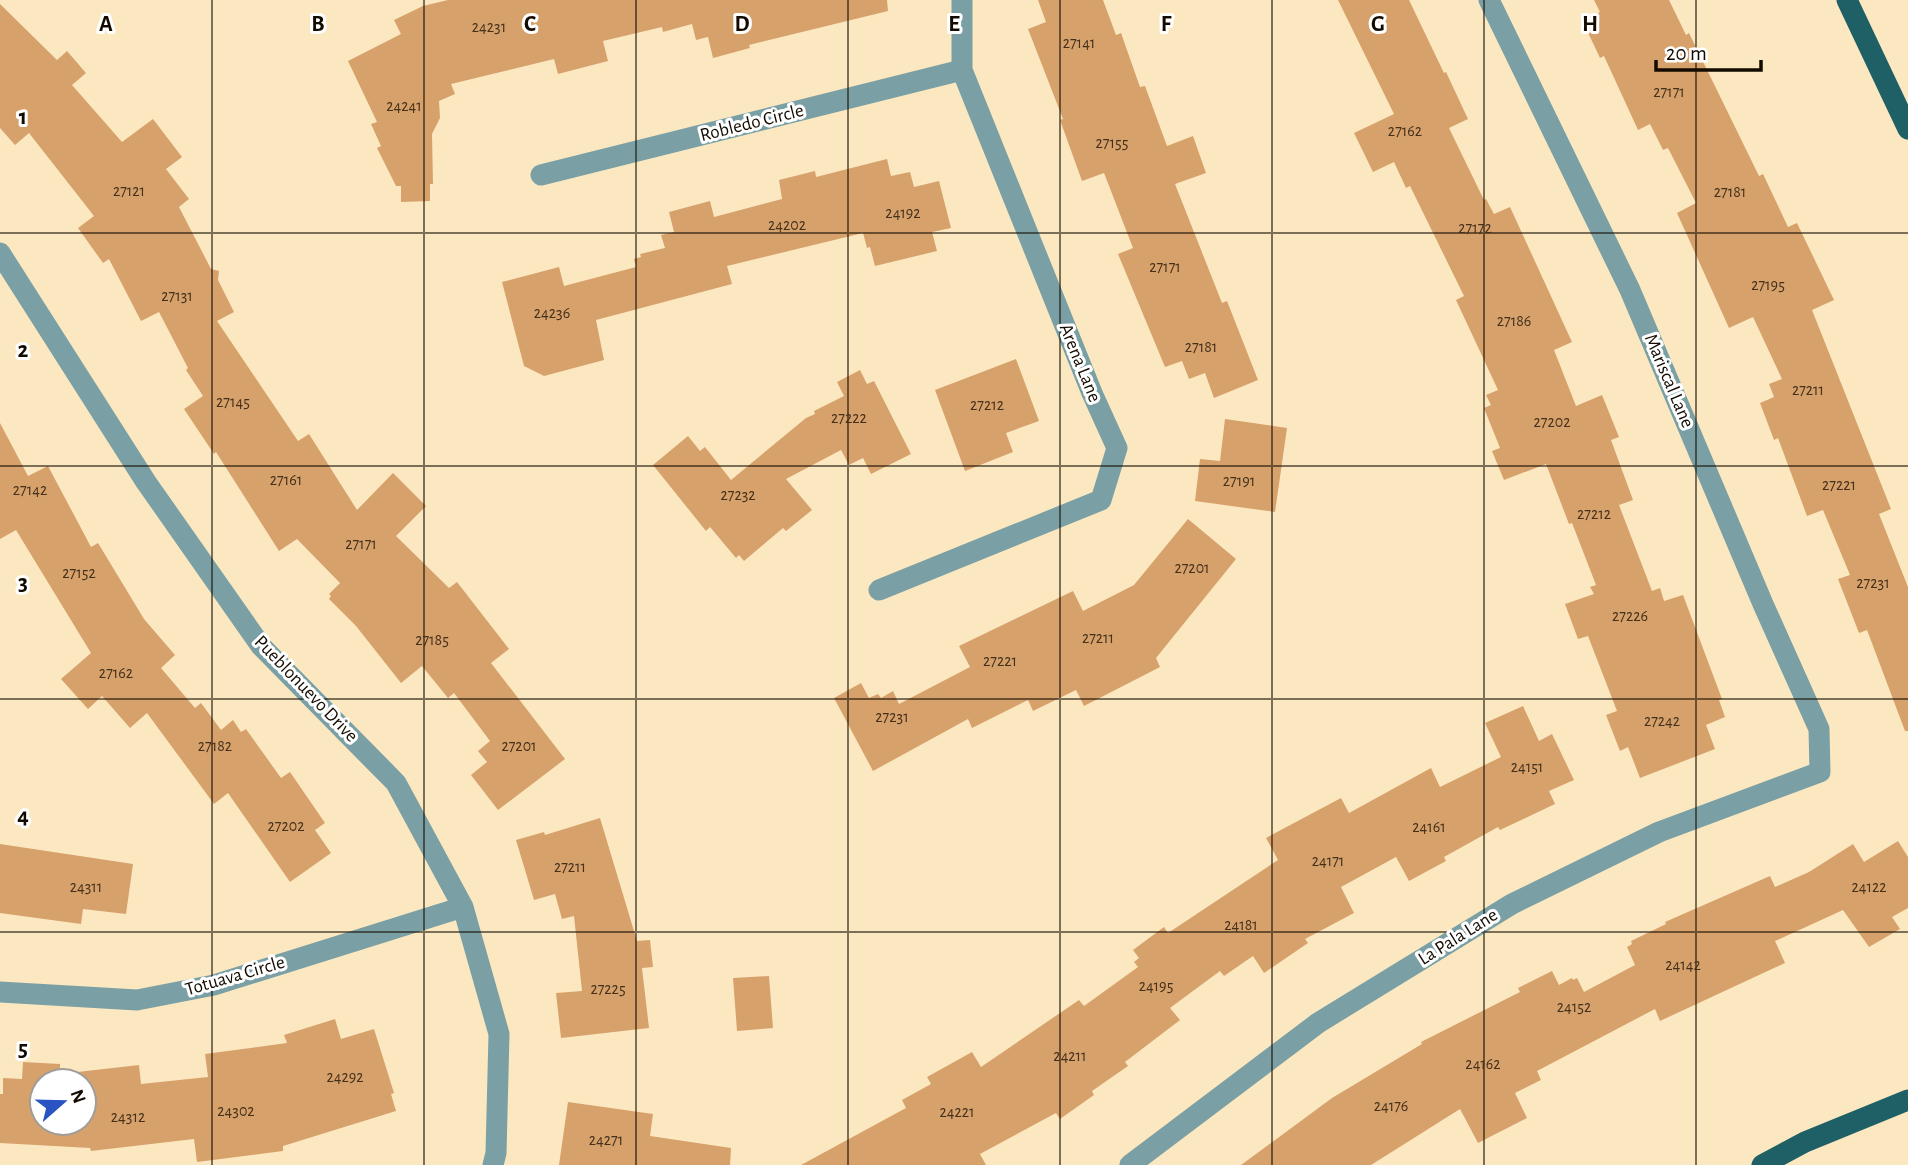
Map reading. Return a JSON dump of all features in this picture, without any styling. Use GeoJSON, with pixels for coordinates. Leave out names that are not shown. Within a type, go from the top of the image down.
{"type":"FeatureCollection","features":[{"type":"Feature","properties":{"kind":"main road"},"geometry":{"type":"LineString","coordinates":[[1847,0],[1908,130]]}},
{"type":"Feature","properties":{"kind":"main road"},"geometry":{"type":"LineString","coordinates":[[1762,1165],[1805,1142],[1908,1100]]}},
{"type":"Feature","properties":{"kind":"street","name":"Arena Lane"},"geometry":{"type":"LineString","coordinates":[[879,590],[1101,500],[1116,448],[962,71],[961,0]]}},
{"type":"Feature","properties":{"kind":"street","name":"Mariscal Lane"},"geometry":{"type":"LineString","coordinates":[[1489,0],[1630,290],[1819,729],[1820,772]]}},
{"type":"Feature","properties":{"kind":"street","name":"Robledo Circle"},"geometry":{"type":"LineString","coordinates":[[541,175],[962,71]]}},
{"type":"Feature","properties":{"kind":"street","name":"Pueblonuevo Drive"},"geometry":{"type":"LineString","coordinates":[[0,253],[146,482],[261,646],[396,783],[463,907],[499,1034],[496,1153],[493,1165]]}},
{"type":"Feature","properties":{"kind":"street","name":"La Pala Lane"},"geometry":{"type":"LineString","coordinates":[[1130,1165],[1318,1023],[1512,904],[1659,832],[1820,772]]}},
{"type":"Feature","properties":{"kind":"street","name":"Totuava Circle"},"geometry":{"type":"LineString","coordinates":[[0,992],[137,1000],[214,985],[463,907]]}},
{"type":"Feature","properties":{"kind":"building"},"geometry":{"type":"Polygon","coordinates":[[[448,0],[887,0],[888,11],[749,45],[750,48],[713,58],[708,37],[696,40],[692,24],[663,32],[662,27],[603,41],[608,61],[558,74],[554,59],[451,84],[455,94],[439,101],[440,118],[432,134],[433,184],[430,184],[430,201],[401,202],[401,186],[396,186],[377,148],[381,146],[371,124],[377,122],[348,61],[401,34],[394,20],[423,6],[448,0]]]}},
{"type":"Feature","properties":{"kind":"building"},"geometry":{"type":"Polygon","coordinates":[[[1038,0],[1103,0],[1116,35],[1121,33],[1140,87],[1145,86],[1167,146],[1193,136],[1206,173],[1175,184],[1222,303],[1227,301],[1258,380],[1214,398],[1205,373],[1189,379],[1182,361],[1165,367],[1118,254],[1133,248],[1104,173],[1082,181],[1060,120],[1063,119],[1028,29],[1046,22],[1038,0]]]}},
{"type":"Feature","properties":{"kind":"building"},"geometry":{"type":"Polygon","coordinates":[[[1338,0],[1409,0],[1444,73],[1446,72],[1468,119],[1449,128],[1484,200],[1486,199],[1494,214],[1510,207],[1572,342],[1554,350],[1576,406],[1602,395],[1619,437],[1611,440],[1633,500],[1619,505],[1652,591],[1660,588],[1664,601],[1683,595],[1722,699],[1719,700],[1725,717],[1706,725],[1715,749],[1640,778],[1628,747],[1620,751],[1606,715],[1617,711],[1588,636],[1578,639],[1565,604],[1594,594],[1590,587],[1596,585],[1546,464],[1504,480],[1492,451],[1500,448],[1484,408],[1491,405],[1486,395],[1498,390],[1456,300],[1464,296],[1410,186],[1406,188],[1394,162],[1373,172],[1354,133],[1394,114],[1338,0]]]}},
{"type":"Feature","properties":{"kind":"building"},"geometry":{"type":"Polygon","coordinates":[[[1594,0],[1669,0],[1686,35],[1689,33],[1759,176],[1763,174],[1788,227],[1797,223],[1834,300],[1812,310],[1891,509],[1879,514],[1908,587],[1908,731],[1905,731],[1867,630],[1859,633],[1838,579],[1850,575],[1823,510],[1807,516],[1778,438],[1774,440],[1760,403],[1774,397],[1769,384],[1782,379],[1753,317],[1729,328],[1677,213],[1696,203],[1668,148],[1663,150],[1650,124],[1638,130],[1604,56],[1600,58],[1582,20],[1600,12],[1594,0]]]}},
{"type":"Feature","properties":{"kind":"building"},"geometry":{"type":"Polygon","coordinates":[[[0,4],[57,60],[67,51],[86,73],[72,85],[122,142],[153,119],[182,157],[166,169],[189,199],[179,207],[211,269],[219,271],[218,280],[234,312],[217,321],[298,441],[309,434],[357,510],[393,473],[426,506],[396,536],[449,588],[457,582],[509,649],[491,663],[565,759],[498,810],[471,775],[487,762],[478,751],[490,741],[454,693],[448,698],[422,666],[401,683],[356,626],[329,599],[329,594],[340,583],[297,539],[279,551],[216,452],[214,454],[184,409],[203,396],[186,370],[188,368],[159,312],[141,321],[109,259],[103,263],[78,228],[94,216],[29,133],[15,145],[0,128],[0,4]]]}},
{"type":"Feature","properties":{"kind":"building"},"geometry":{"type":"Polygon","coordinates":[[[887,159],[891,176],[910,172],[914,187],[939,181],[951,228],[932,232],[937,251],[875,266],[863,233],[727,266],[732,284],[596,320],[604,360],[544,376],[524,366],[502,282],[559,267],[564,286],[636,267],[634,259],[641,257],[640,254],[665,248],[661,235],[674,232],[669,212],[710,201],[714,217],[782,199],[779,180],[815,171],[816,177],[887,159]]]}},
{"type":"Feature","properties":{"kind":"building"},"geometry":{"type":"Polygon","coordinates":[[[1016,359],[1039,421],[1006,433],[1013,452],[965,471],[935,390],[1016,359]]]}},
{"type":"Feature","properties":{"kind":"building"},"geometry":{"type":"Polygon","coordinates":[[[860,370],[867,384],[874,381],[911,454],[871,474],[863,458],[849,465],[841,450],[786,479],[812,510],[786,531],[783,528],[744,561],[739,555],[736,558],[710,527],[706,531],[653,465],[688,436],[700,451],[705,447],[731,480],[806,418],[815,414],[814,411],[844,396],[837,382],[860,370]]]}},
{"type":"Feature","properties":{"kind":"building"},"geometry":{"type":"Polygon","coordinates":[[[1225,419],[1287,428],[1275,512],[1195,501],[1200,459],[1220,461],[1225,419]]]}},
{"type":"Feature","properties":{"kind":"building"},"geometry":{"type":"Polygon","coordinates":[[[0,423],[28,476],[48,466],[91,547],[98,543],[144,619],[175,655],[161,668],[195,708],[201,703],[221,730],[233,720],[241,732],[246,729],[281,778],[290,772],[325,823],[315,830],[331,853],[290,882],[228,793],[214,804],[147,713],[130,728],[102,696],[88,709],[61,679],[91,653],[16,530],[0,539],[0,423]]]}},
{"type":"Feature","properties":{"kind":"building"},"geometry":{"type":"Polygon","coordinates":[[[1188,519],[1236,559],[1156,658],[1160,667],[1084,706],[1076,690],[1033,711],[1028,700],[972,728],[968,719],[873,771],[834,698],[861,683],[869,698],[878,694],[881,698],[893,691],[899,704],[970,667],[959,646],[1073,591],[1083,611],[1134,585],[1188,519]]]}},
{"type":"Feature","properties":{"kind":"building"},"geometry":{"type":"Polygon","coordinates":[[[1523,706],[1539,741],[1552,734],[1574,780],[1549,791],[1555,804],[1500,830],[1498,827],[1444,857],[1446,861],[1409,881],[1396,857],[1341,887],[1354,913],[1305,939],[1308,943],[1264,973],[1253,956],[1224,976],[1220,971],[1170,1008],[1180,1020],[1125,1062],[1128,1066],[1092,1091],[1094,1095],[1060,1119],[1056,1113],[980,1154],[986,1165],[801,1165],[906,1108],[902,1100],[931,1084],[927,1077],[972,1052],[981,1067],[1079,1000],[1084,1006],[1138,967],[1134,962],[1139,958],[1133,950],[1164,927],[1168,933],[1278,860],[1266,838],[1341,798],[1349,813],[1431,768],[1440,787],[1501,757],[1485,723],[1523,706]]]}},
{"type":"Feature","properties":{"kind":"building"},"geometry":{"type":"Polygon","coordinates":[[[600,818],[637,941],[650,940],[653,967],[642,968],[649,1028],[561,1038],[556,993],[582,991],[574,916],[562,919],[555,894],[534,900],[516,840],[544,832],[545,835],[600,818]]]}},
{"type":"Feature","properties":{"kind":"building"},"geometry":{"type":"Polygon","coordinates":[[[1898,841],[1908,857],[1908,908],[1892,917],[1900,929],[1869,947],[1843,910],[1775,941],[1785,963],[1660,1021],[1655,1009],[1537,1071],[1541,1080],[1515,1093],[1527,1118],[1478,1143],[1460,1109],[1371,1165],[1241,1165],[1332,1098],[1422,1044],[1421,1042],[1520,992],[1518,988],[1552,971],[1559,985],[1577,978],[1584,992],[1635,965],[1627,947],[1632,944],[1631,941],[1666,924],[1665,922],[1770,876],[1775,887],[1809,872],[1853,844],[1864,862],[1898,841]]]}},
{"type":"Feature","properties":{"kind":"building"},"geometry":{"type":"Polygon","coordinates":[[[0,844],[133,864],[126,914],[83,909],[81,924],[0,913],[0,844]]]}},
{"type":"Feature","properties":{"kind":"building"},"geometry":{"type":"Polygon","coordinates":[[[769,976],[773,1028],[737,1031],[733,978],[769,976]]]}},
{"type":"Feature","properties":{"kind":"building"},"geometry":{"type":"Polygon","coordinates":[[[335,1019],[341,1039],[374,1029],[394,1093],[391,1094],[396,1111],[283,1146],[283,1151],[197,1162],[194,1139],[91,1151],[90,1148],[0,1143],[0,1094],[3,1094],[3,1078],[22,1079],[23,1062],[60,1064],[60,1067],[28,1067],[28,1137],[98,1137],[98,1070],[139,1065],[141,1084],[208,1077],[205,1054],[287,1043],[284,1035],[335,1019]]]}},
{"type":"Feature","properties":{"kind":"building"},"geometry":{"type":"Polygon","coordinates":[[[568,1102],[653,1114],[650,1136],[731,1148],[730,1165],[559,1165],[568,1102]]]}}]}
